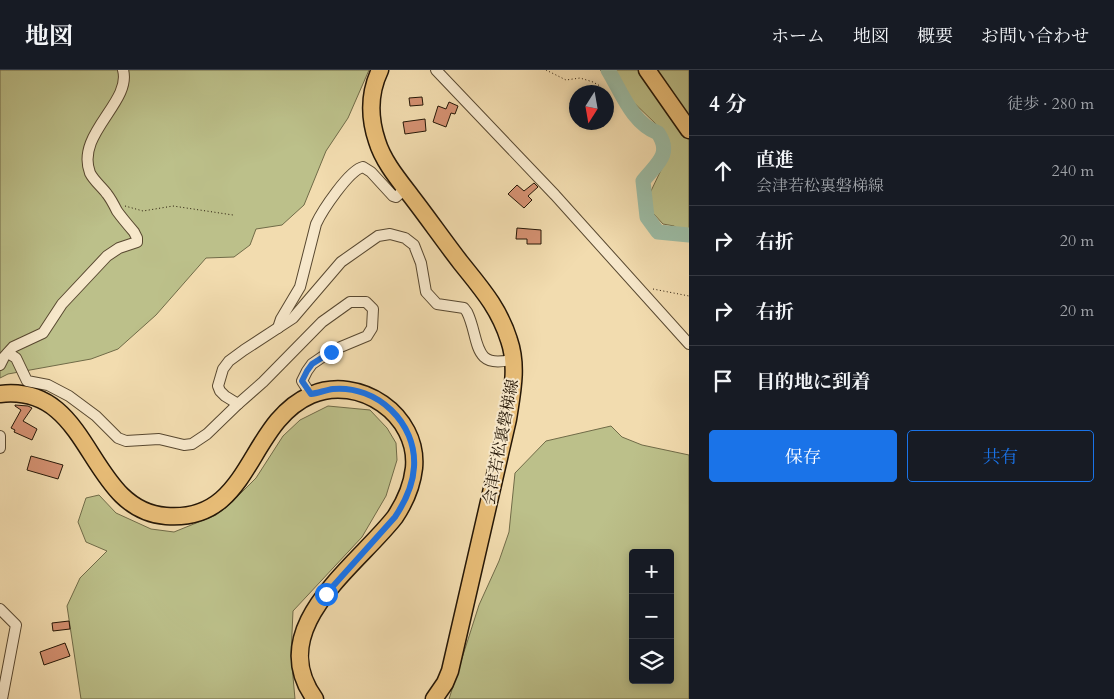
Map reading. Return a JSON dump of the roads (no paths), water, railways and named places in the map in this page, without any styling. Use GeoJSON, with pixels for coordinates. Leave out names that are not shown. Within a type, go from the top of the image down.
{"type":"FeatureCollection","features":[{"type":"Feature","properties":{"kind":"main road","name":"会津若松裏磐梯線"},"geometry":{"type":"LineString","coordinates":[[380,70],[372,93],[371,116],[381,151],[405,189],[490,300],[508,336],[513,359],[513,387],[508,419],[457,643],[445,683],[434,699]]}},
{"type":"Feature","properties":{"kind":"main road"},"geometry":{"type":"LineString","coordinates":[[647,70],[689,130]]}},
{"type":"Feature","properties":{"kind":"main road"},"geometry":{"type":"LineString","coordinates":[[0,394],[30,395],[50,404],[67,418],[112,486],[142,511],[164,516],[186,516],[205,511],[220,502],[234,488],[268,432],[278,420],[298,402],[311,394],[334,389],[358,392],[379,400],[395,414],[406,429],[413,450],[414,467],[410,488],[404,504],[395,517],[326,594],[313,611],[303,631],[300,650],[301,670],[308,689],[315,699]]}},
{"type":"Feature","properties":{"kind":"street"},"geometry":{"type":"LineString","coordinates":[[0,365],[13,347],[43,333],[62,304],[107,256],[119,248],[137,242],[134,232],[92,176],[88,160],[97,129],[124,84],[123,70]]}},
{"type":"Feature","properties":{"kind":"street"},"geometry":{"type":"LineString","coordinates":[[436,70],[555,195],[689,344]]}},
{"type":"Feature","properties":{"kind":"street"},"geometry":{"type":"LineString","coordinates":[[278,328],[281,319],[300,287],[320,215],[341,186],[359,168],[363,167],[371,172],[393,196],[396,197],[405,189]]}},
{"type":"Feature","properties":{"kind":"street"},"geometry":{"type":"LineString","coordinates":[[238,404],[224,396],[220,391],[219,379],[229,361],[292,318],[341,262],[378,236],[390,234],[405,238],[414,245],[421,263],[426,292],[437,304],[464,308],[467,312],[479,351],[483,357],[498,362],[513,359]]}},
{"type":"Feature","properties":{"kind":"street"},"geometry":{"type":"LineString","coordinates":[[8,354],[16,358],[27,381],[48,385],[69,396],[96,416],[118,438],[126,441],[159,439],[184,445],[192,444],[207,434],[263,382],[322,322],[350,302],[366,302],[373,309],[372,328],[367,336],[331,352],[312,364],[302,381],[311,394]]}},
{"type":"Feature","properties":{"kind":"street"},"geometry":{"type":"LineString","coordinates":[[0,436],[0,448]]}},
{"type":"Feature","properties":{"kind":"street"},"geometry":{"type":"LineString","coordinates":[[0,609],[16,625],[2,699]]}},
{"type":"Feature","properties":{"kind":"waterway"},"geometry":{"type":"LineString","coordinates":[[608,70],[634,115],[658,133],[664,148],[661,159],[643,181],[647,217],[658,232],[689,235]]}}]}
